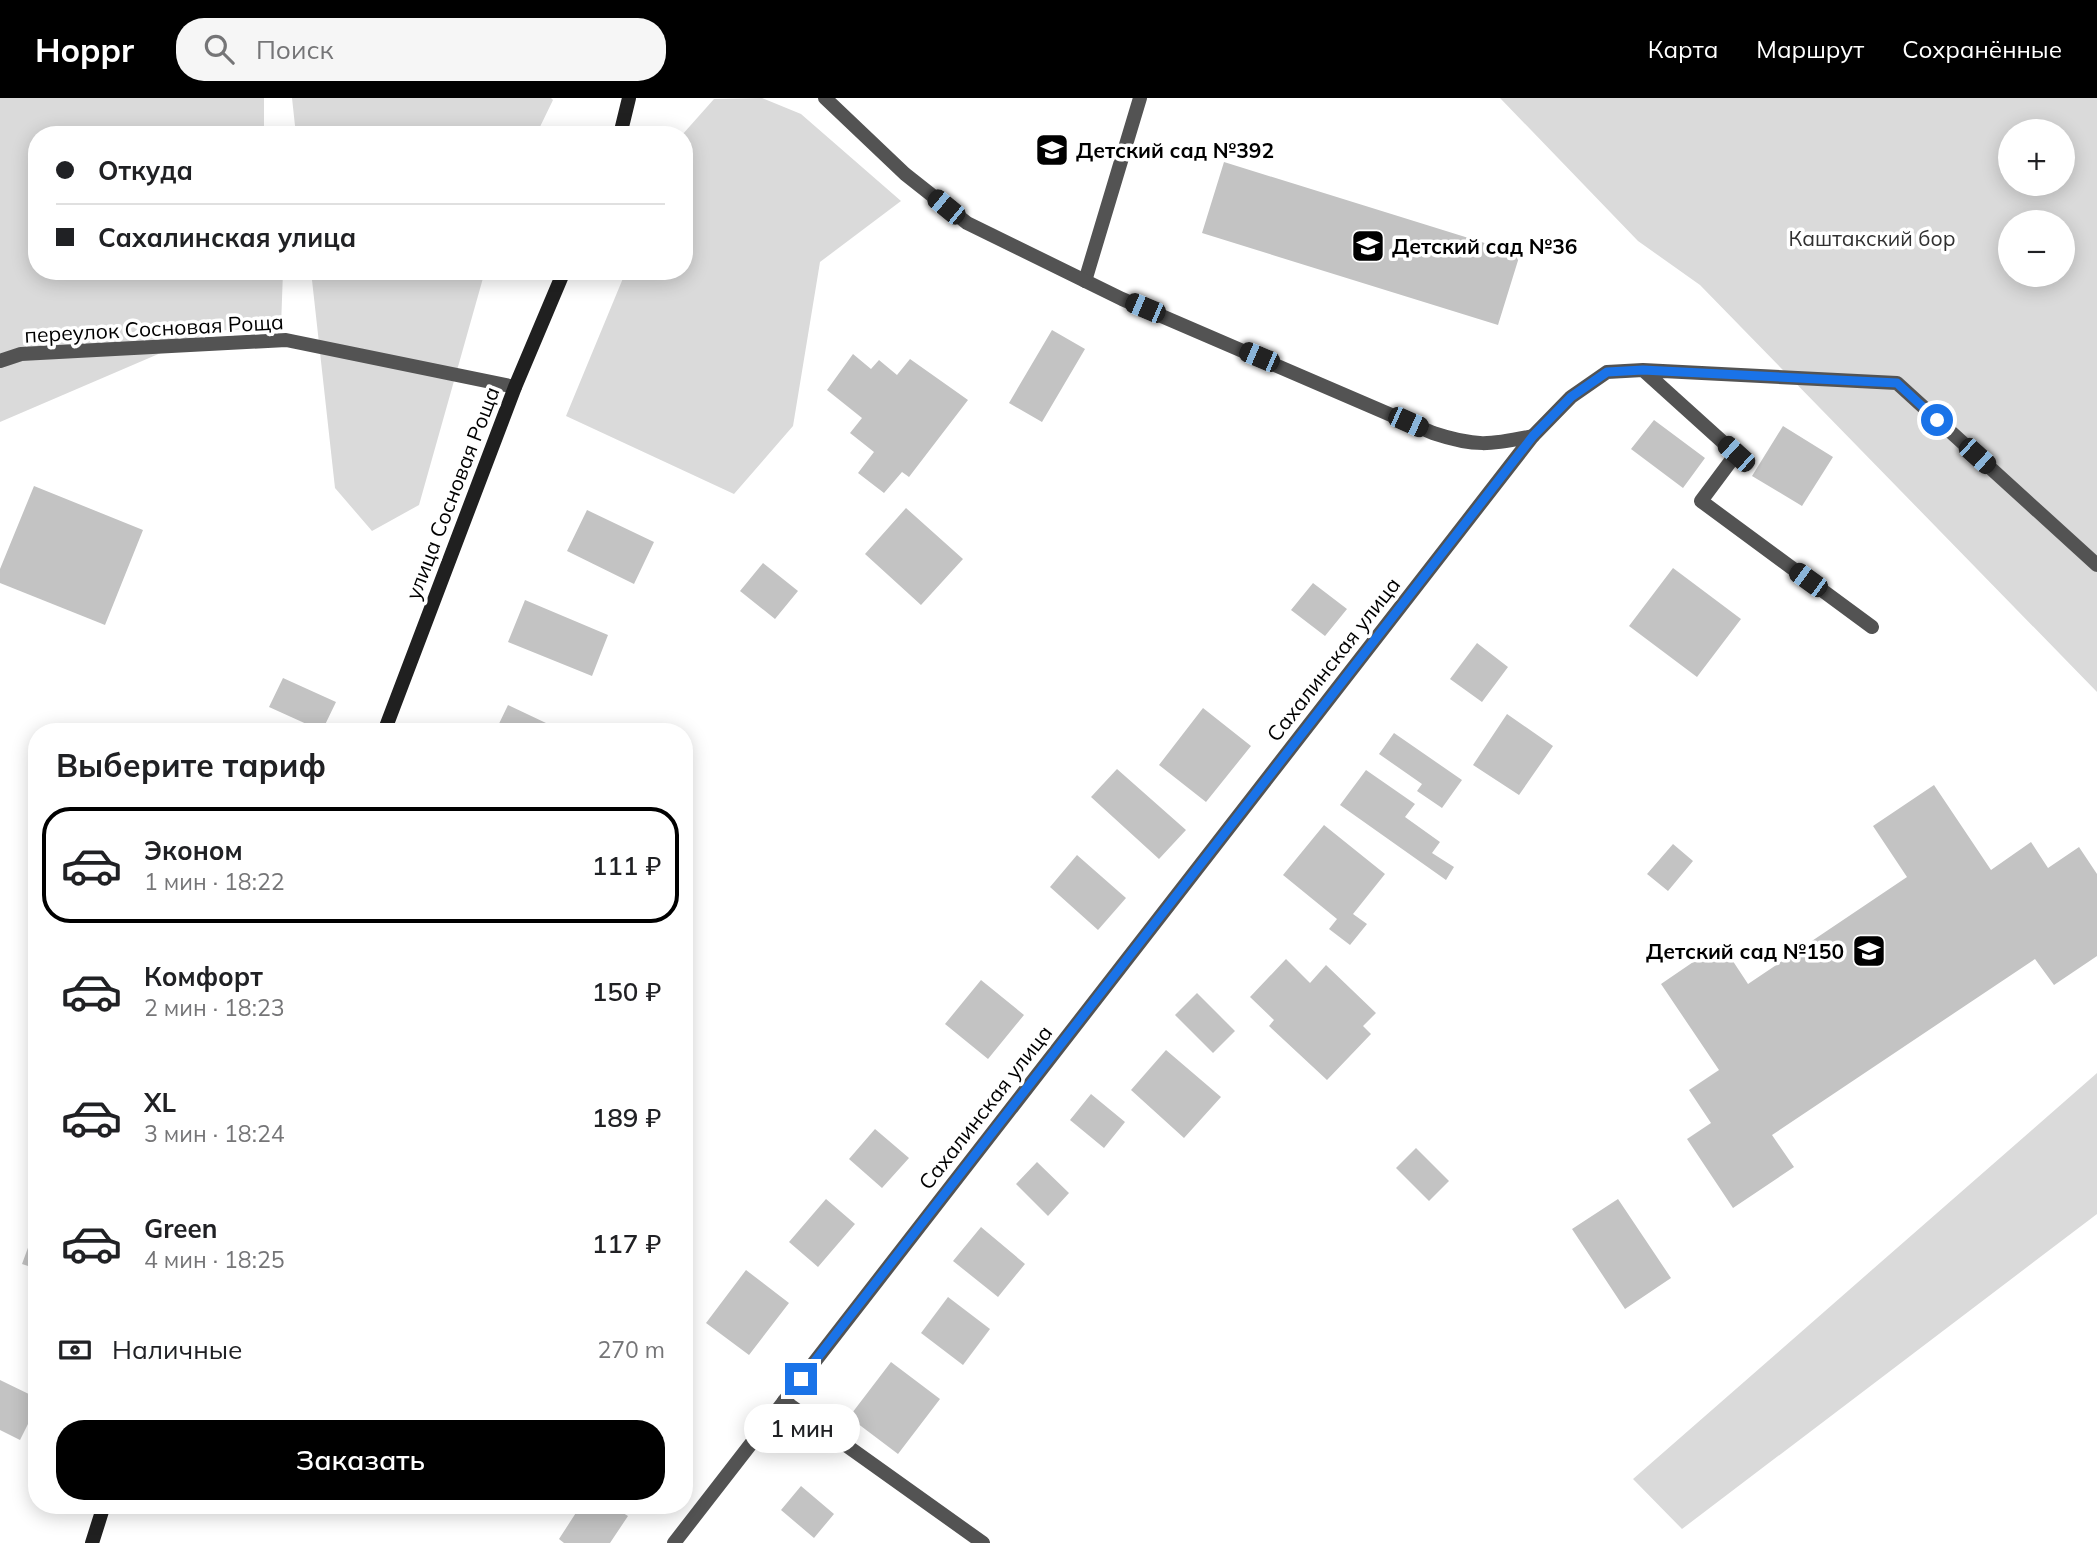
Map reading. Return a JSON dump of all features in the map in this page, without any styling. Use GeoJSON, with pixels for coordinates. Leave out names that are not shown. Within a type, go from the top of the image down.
{"type":"FeatureCollection","features":[{"type":"Feature","properties":{"kind":"main road"},"geometry":{"type":"LineString","coordinates":[[624,126],[629,98]]}},
{"type":"Feature","properties":{"kind":"main road","name":"улица Сосновая Роща"},"geometry":{"type":"LineString","coordinates":[[387,723],[515,387],[560,280]]}},
{"type":"Feature","properties":{"kind":"main road"},"geometry":{"type":"LineString","coordinates":[[92,1543],[101,1514]]}},
{"type":"Feature","properties":{"kind":"street"},"geometry":{"type":"LineString","coordinates":[[825,98],[905,174],[967,223],[1085,281],[1433,433],[1462,443],[1490,445],[1533,436]]}},
{"type":"Feature","properties":{"kind":"street"},"geometry":{"type":"LineString","coordinates":[[1085,281],[1140,98]]}},
{"type":"Feature","properties":{"kind":"street","name":"переулок Сосновая Роща"},"geometry":{"type":"LineString","coordinates":[[0,361],[21,354],[286,340],[515,387]]}},
{"type":"Feature","properties":{"kind":"street"},"geometry":{"type":"LineString","coordinates":[[1643,370],[1736,454],[1701,501],[1872,627]]}},
{"type":"Feature","properties":{"kind":"street","name":"Сахалинская улица"},"geometry":{"type":"LineString","coordinates":[[674,1543],[1533,436],[1571,397],[1607,372],[1643,370],[1897,383],[2097,565]]}},
{"type":"Feature","properties":{"kind":"street"},"geometry":{"type":"LineString","coordinates":[[784,1401],[983,1543]]}},
{"type":"Feature","properties":{"kind":"green space"},"geometry":{"type":"Polygon","coordinates":[[[0,98],[264,98],[264,126],[28,126],[28,280],[283,280],[281,327],[212,331],[0,422],[0,98]]]}},
{"type":"Feature","properties":{"kind":"green space"},"geometry":{"type":"Polygon","coordinates":[[[292,98],[553,100],[540,126],[295,126],[292,98]]]}},
{"type":"Feature","properties":{"kind":"green space"},"geometry":{"type":"Polygon","coordinates":[[[762,98],[801,114],[901,201],[820,262],[793,426],[734,494],[566,416],[622,280],[693,280],[693,126],[690,126],[714,99],[762,98]]]}},
{"type":"Feature","properties":{"kind":"green space","name":"Каштакский бор"},"geometry":{"type":"Polygon","coordinates":[[[1500,98],[2097,98],[2097,692],[1700,285],[1638,241],[1500,98]]]}},
{"type":"Feature","properties":{"kind":"green space"},"geometry":{"type":"Polygon","coordinates":[[[312,280],[482,280],[419,505],[372,531],[335,488],[312,280]]]}},
{"type":"Feature","properties":{"kind":"green space"},"geometry":{"type":"Polygon","coordinates":[[[2097,1073],[2097,1214],[1682,1529],[1633,1479],[2097,1073]]]}},
{"type":"Feature","properties":{"kind":"building"},"geometry":{"type":"Polygon","coordinates":[[[1224,162],[1520,254],[1498,325],[1202,233],[1224,162]]]}},
{"type":"Feature","properties":{"kind":"building"},"geometry":{"type":"Polygon","coordinates":[[[1052,330],[1085,349],[1042,422],[1009,403],[1052,330]]]}},
{"type":"Feature","properties":{"kind":"building"},"geometry":{"type":"Polygon","coordinates":[[[853,354],[871,369],[879,360],[897,375],[910,359],[968,400],[909,477],[902,472],[884,493],[858,473],[874,452],[850,433],[862,418],[827,390],[853,354]]]}},
{"type":"Feature","properties":{"kind":"building"},"geometry":{"type":"Polygon","coordinates":[[[1654,420],[1705,458],[1683,488],[1631,449],[1654,420]]]}},
{"type":"Feature","properties":{"kind":"building"},"geometry":{"type":"Polygon","coordinates":[[[1783,426],[1833,457],[1802,506],[1752,476],[1783,426]]]}},
{"type":"Feature","properties":{"kind":"building"},"geometry":{"type":"Polygon","coordinates":[[[34,486],[143,530],[105,625],[0,583],[0,569],[34,486]]]}},
{"type":"Feature","properties":{"kind":"building"},"geometry":{"type":"Polygon","coordinates":[[[906,508],[963,559],[921,605],[865,554],[906,508]]]}},
{"type":"Feature","properties":{"kind":"building"},"geometry":{"type":"Polygon","coordinates":[[[587,510],[654,542],[634,584],[567,551],[587,510]]]}},
{"type":"Feature","properties":{"kind":"building"},"geometry":{"type":"Polygon","coordinates":[[[763,563],[798,591],[775,619],[740,591],[763,563]]]}},
{"type":"Feature","properties":{"kind":"building"},"geometry":{"type":"Polygon","coordinates":[[[1673,568],[1741,619],[1697,677],[1629,626],[1673,568]]]}},
{"type":"Feature","properties":{"kind":"building"},"geometry":{"type":"Polygon","coordinates":[[[1313,583],[1347,609],[1325,636],[1291,610],[1313,583]]]}},
{"type":"Feature","properties":{"kind":"building"},"geometry":{"type":"Polygon","coordinates":[[[525,600],[608,635],[592,676],[508,642],[525,600]]]}},
{"type":"Feature","properties":{"kind":"building"},"geometry":{"type":"Polygon","coordinates":[[[1477,643],[1508,667],[1482,702],[1450,679],[1477,643]]]}},
{"type":"Feature","properties":{"kind":"building"},"geometry":{"type":"Polygon","coordinates":[[[283,678],[336,702],[326,723],[304,723],[269,707],[283,678]]]}},
{"type":"Feature","properties":{"kind":"building"},"geometry":{"type":"Polygon","coordinates":[[[508,705],[546,723],[499,723],[508,705]]]}},
{"type":"Feature","properties":{"kind":"building"},"geometry":{"type":"Polygon","coordinates":[[[1203,708],[1251,746],[1206,802],[1159,765],[1203,708]]]}},
{"type":"Feature","properties":{"kind":"building"},"geometry":{"type":"Polygon","coordinates":[[[1507,714],[1553,746],[1519,795],[1473,765],[1507,714]]]}},
{"type":"Feature","properties":{"kind":"building"},"geometry":{"type":"Polygon","coordinates":[[[1394,733],[1462,780],[1442,808],[1417,791],[1422,784],[1379,754],[1394,733]]]}},
{"type":"Feature","properties":{"kind":"building"},"geometry":{"type":"Polygon","coordinates":[[[1117,769],[1186,830],[1159,859],[1091,797],[1117,769]]]}},
{"type":"Feature","properties":{"kind":"building"},"geometry":{"type":"Polygon","coordinates":[[[1366,770],[1415,804],[1405,817],[1440,842],[1432,853],[1454,867],[1446,880],[1340,805],[1366,770]]]}},
{"type":"Feature","properties":{"kind":"building"},"geometry":{"type":"Polygon","coordinates":[[[1934,785],[1991,870],[2031,842],[2048,868],[2079,847],[2097,874],[2097,956],[2054,985],[2035,959],[1772,1135],[1794,1167],[1733,1208],[1687,1139],[1711,1123],[1689,1090],[1719,1070],[1661,984],[1721,943],[1748,984],[1907,877],[1873,826],[1934,785]]]}},
{"type":"Feature","properties":{"kind":"building"},"geometry":{"type":"Polygon","coordinates":[[[1324,825],[1385,874],[1353,914],[1367,924],[1350,945],[1329,929],[1337,919],[1283,875],[1324,825]]]}},
{"type":"Feature","properties":{"kind":"building"},"geometry":{"type":"Polygon","coordinates":[[[1673,844],[1693,861],[1668,891],[1647,874],[1673,844]]]}},
{"type":"Feature","properties":{"kind":"building"},"geometry":{"type":"Polygon","coordinates":[[[1077,855],[1126,898],[1098,930],[1050,887],[1077,855]]]}},
{"type":"Feature","properties":{"kind":"building"},"geometry":{"type":"Polygon","coordinates":[[[1286,959],[1310,983],[1326,965],[1376,1013],[1363,1026],[1371,1034],[1327,1080],[1269,1026],[1274,1020],[1250,997],[1286,959]]]}},
{"type":"Feature","properties":{"kind":"building"},"geometry":{"type":"Polygon","coordinates":[[[981,980],[1024,1015],[988,1059],[945,1024],[981,980]]]}},
{"type":"Feature","properties":{"kind":"building"},"geometry":{"type":"Polygon","coordinates":[[[1197,993],[1235,1031],[1213,1053],[1175,1015],[1197,993]]]}},
{"type":"Feature","properties":{"kind":"building"},"geometry":{"type":"Polygon","coordinates":[[[1166,1050],[1221,1097],[1184,1138],[1131,1090],[1166,1050]]]}},
{"type":"Feature","properties":{"kind":"building"},"geometry":{"type":"Polygon","coordinates":[[[1091,1094],[1125,1122],[1104,1148],[1070,1120],[1091,1094]]]}},
{"type":"Feature","properties":{"kind":"building"},"geometry":{"type":"Polygon","coordinates":[[[875,1129],[909,1158],[882,1188],[849,1159],[875,1129]]]}},
{"type":"Feature","properties":{"kind":"building"},"geometry":{"type":"Polygon","coordinates":[[[1416,1148],[1449,1181],[1429,1201],[1396,1168],[1416,1148]]]}},
{"type":"Feature","properties":{"kind":"building"},"geometry":{"type":"Polygon","coordinates":[[[1037,1162],[1069,1193],[1048,1216],[1016,1184],[1037,1162]]]}},
{"type":"Feature","properties":{"kind":"building"},"geometry":{"type":"Polygon","coordinates":[[[826,1199],[855,1224],[818,1267],[789,1242],[826,1199]]]}},
{"type":"Feature","properties":{"kind":"building"},"geometry":{"type":"Polygon","coordinates":[[[1618,1199],[1671,1278],[1625,1309],[1572,1229],[1618,1199]]]}},
{"type":"Feature","properties":{"kind":"building"},"geometry":{"type":"Polygon","coordinates":[[[981,1227],[1025,1264],[998,1297],[953,1261],[981,1227]]]}},
{"type":"Feature","properties":{"kind":"building"},"geometry":{"type":"Polygon","coordinates":[[[28,1248],[28,1266],[22,1264],[28,1248]]]}},
{"type":"Feature","properties":{"kind":"building"},"geometry":{"type":"Polygon","coordinates":[[[746,1270],[789,1303],[749,1355],[706,1323],[746,1270]]]}},
{"type":"Feature","properties":{"kind":"building"},"geometry":{"type":"Polygon","coordinates":[[[948,1297],[990,1329],[963,1365],[921,1333],[948,1297]]]}},
{"type":"Feature","properties":{"kind":"building"},"geometry":{"type":"Polygon","coordinates":[[[891,1362],[940,1399],[898,1454],[849,1417],[891,1362]]]}},
{"type":"Feature","properties":{"kind":"building"},"geometry":{"type":"Polygon","coordinates":[[[0,1380],[28,1394],[28,1424],[20,1440],[0,1430],[0,1380]]]}},
{"type":"Feature","properties":{"kind":"building"},"geometry":{"type":"Polygon","coordinates":[[[801,1486],[834,1514],[814,1538],[781,1510],[801,1486]]]}},
{"type":"Feature","properties":{"kind":"building"},"geometry":{"type":"Polygon","coordinates":[[[575,1514],[628,1516],[610,1543],[564,1543],[559,1539],[575,1514]]]}},
{"type":"Feature","properties":{"kind":"place","name":"Детский сад №392"},"geometry":{"type":"Point","coordinates":[1052,150]}},
{"type":"Feature","properties":{"kind":"place","name":"Детский сад №36"},"geometry":{"type":"Point","coordinates":[1368,246]}},
{"type":"Feature","properties":{"kind":"place","name":"Детский сад №150"},"geometry":{"type":"Point","coordinates":[1869,951]}},
{"type":"Feature","properties":{"kind":"route"},"geometry":{"type":"LineString","coordinates":[[801,1379],[1533,436],[1571,397],[1607,372],[1643,370],[1897,383],[1937,420]]}}]}
